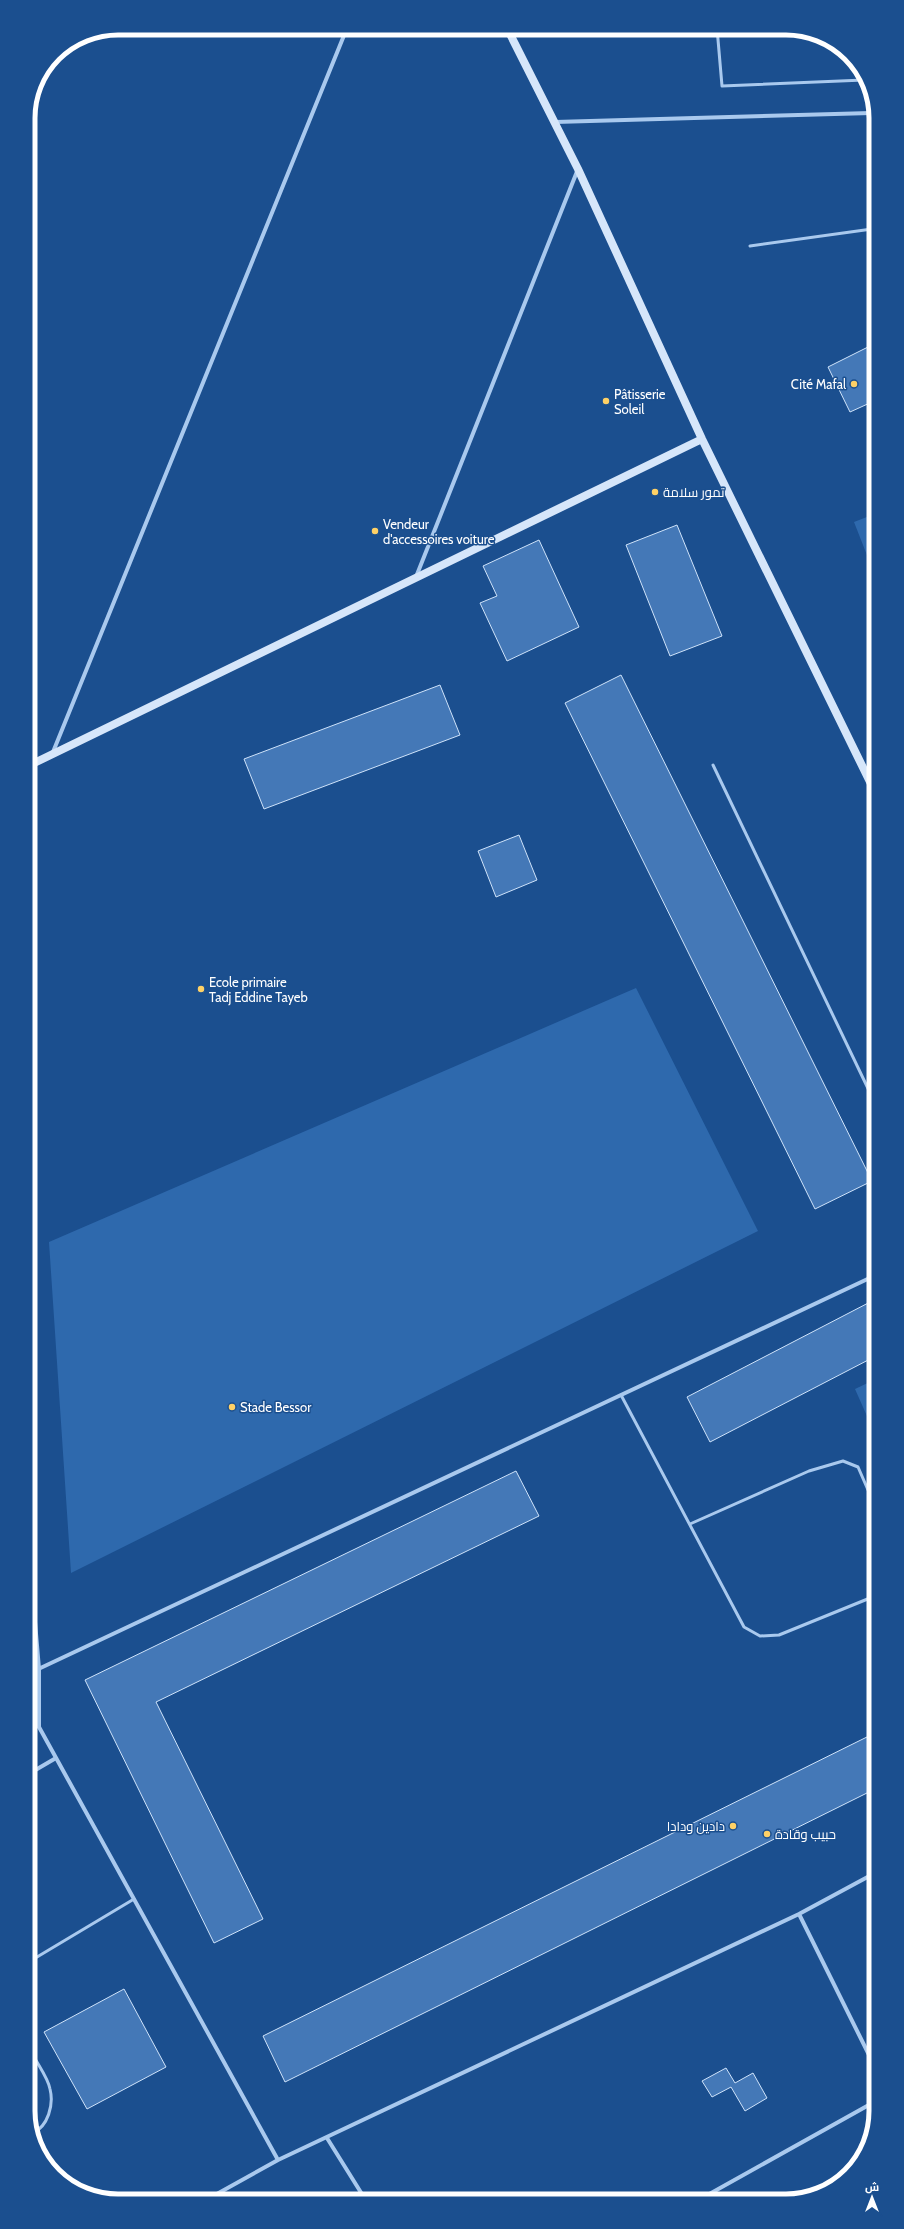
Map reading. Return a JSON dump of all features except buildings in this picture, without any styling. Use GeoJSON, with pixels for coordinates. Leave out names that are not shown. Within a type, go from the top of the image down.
{"type":"FeatureCollection","features":[{"type":"Feature","properties":{"kind":"main road"},"geometry":{"type":"LineString","coordinates":[[511,35],[578,169],[702,439],[869,780]]}},
{"type":"Feature","properties":{"kind":"main road"},"geometry":{"type":"LineString","coordinates":[[35,763],[702,439]]}},
{"type":"Feature","properties":{"kind":"street"},"geometry":{"type":"LineString","coordinates":[[52,755],[344,35]]}},
{"type":"Feature","properties":{"kind":"street"},"geometry":{"type":"LineString","coordinates":[[555,122],[869,113]]}},
{"type":"Feature","properties":{"kind":"street"},"geometry":{"type":"LineString","coordinates":[[415,578],[578,169]]}},
{"type":"Feature","properties":{"kind":"street"},"geometry":{"type":"LineString","coordinates":[[35,1671],[869,1278]]}},
{"type":"Feature","properties":{"kind":"street"},"geometry":{"type":"LineString","coordinates":[[35,1615],[39,1669],[39,1727],[278,2160]]}},
{"type":"Feature","properties":{"kind":"street"},"geometry":{"type":"LineString","coordinates":[[35,1725],[39,1727]]}},
{"type":"Feature","properties":{"kind":"street"},"geometry":{"type":"LineString","coordinates":[[35,1770],[56,1758]]}},
{"type":"Feature","properties":{"kind":"street"},"geometry":{"type":"LineString","coordinates":[[217,2194],[278,2160],[328,2138],[799,1914],[869,1876]]}},
{"type":"Feature","properties":{"kind":"street"},"geometry":{"type":"LineString","coordinates":[[799,1914],[869,2055]]}},
{"type":"Feature","properties":{"kind":"street"},"geometry":{"type":"LineString","coordinates":[[709,2194],[869,2105]]}},
{"type":"Feature","properties":{"kind":"street"},"geometry":{"type":"LineString","coordinates":[[328,2138],[362,2194]]}},
{"type":"Feature","properties":{"kind":"lane"},"geometry":{"type":"LineString","coordinates":[[718,35],[722,86],[859,80]]}},
{"type":"Feature","properties":{"kind":"lane"},"geometry":{"type":"LineString","coordinates":[[750,246],[869,229]]}},
{"type":"Feature","properties":{"kind":"lane"},"geometry":{"type":"LineString","coordinates":[[713,765],[869,1090]]}},
{"type":"Feature","properties":{"kind":"lane"},"geometry":{"type":"LineString","coordinates":[[621,1395],[744,1627],[760,1636],[779,1635],[869,1598]]}},
{"type":"Feature","properties":{"kind":"lane"},"geometry":{"type":"LineString","coordinates":[[690,1524],[809,1471],[843,1461],[858,1467],[869,1492]]}},
{"type":"Feature","properties":{"kind":"lane"},"geometry":{"type":"LineString","coordinates":[[35,1958],[134,1899]]}},
{"type":"Feature","properties":{"kind":"lane"},"geometry":{"type":"LineString","coordinates":[[35,2061],[50,2089],[51,2112],[38,2131]]}},
{"type":"Feature","properties":{"kind":"shaded area"},"geometry":{"type":"Polygon","coordinates":[[[869,516],[869,560],[854,522],[869,516]]]}},
{"type":"Feature","properties":{"kind":"shaded area","name":"Stade Bessor"},"geometry":{"type":"Polygon","coordinates":[[[636,988],[758,1231],[71,1573],[49,1242],[636,988]]]}},
{"type":"Feature","properties":{"kind":"shaded area"},"geometry":{"type":"Polygon","coordinates":[[[869,1382],[869,1421],[855,1389],[869,1382]]]}},
{"type":"Feature","properties":{"kind":"place","name":"Cité Mafal"},"geometry":{"type":"Point","coordinates":[854,384]}},
{"type":"Feature","properties":{"kind":"place","name":"Pâtisserie Soleil"},"geometry":{"type":"Point","coordinates":[606,401]}},
{"type":"Feature","properties":{"kind":"place","name":"تمور سلامة"},"geometry":{"type":"Point","coordinates":[655,492]}},
{"type":"Feature","properties":{"kind":"place","name":"Vendeur d'accessoires voiture"},"geometry":{"type":"Point","coordinates":[375,531]}},
{"type":"Feature","properties":{"kind":"place","name":"Ecole primaire Tadj Eddine Tayeb"},"geometry":{"type":"Point","coordinates":[201,989]}},
{"type":"Feature","properties":{"kind":"place","name":"Stade Bessor"},"geometry":{"type":"Point","coordinates":[232,1407]}},
{"type":"Feature","properties":{"kind":"place","name":"دادين ودادا"},"geometry":{"type":"Point","coordinates":[733,1826]}},
{"type":"Feature","properties":{"kind":"place","name":"حبيب وقادة"},"geometry":{"type":"Point","coordinates":[767,1834]}}]}
